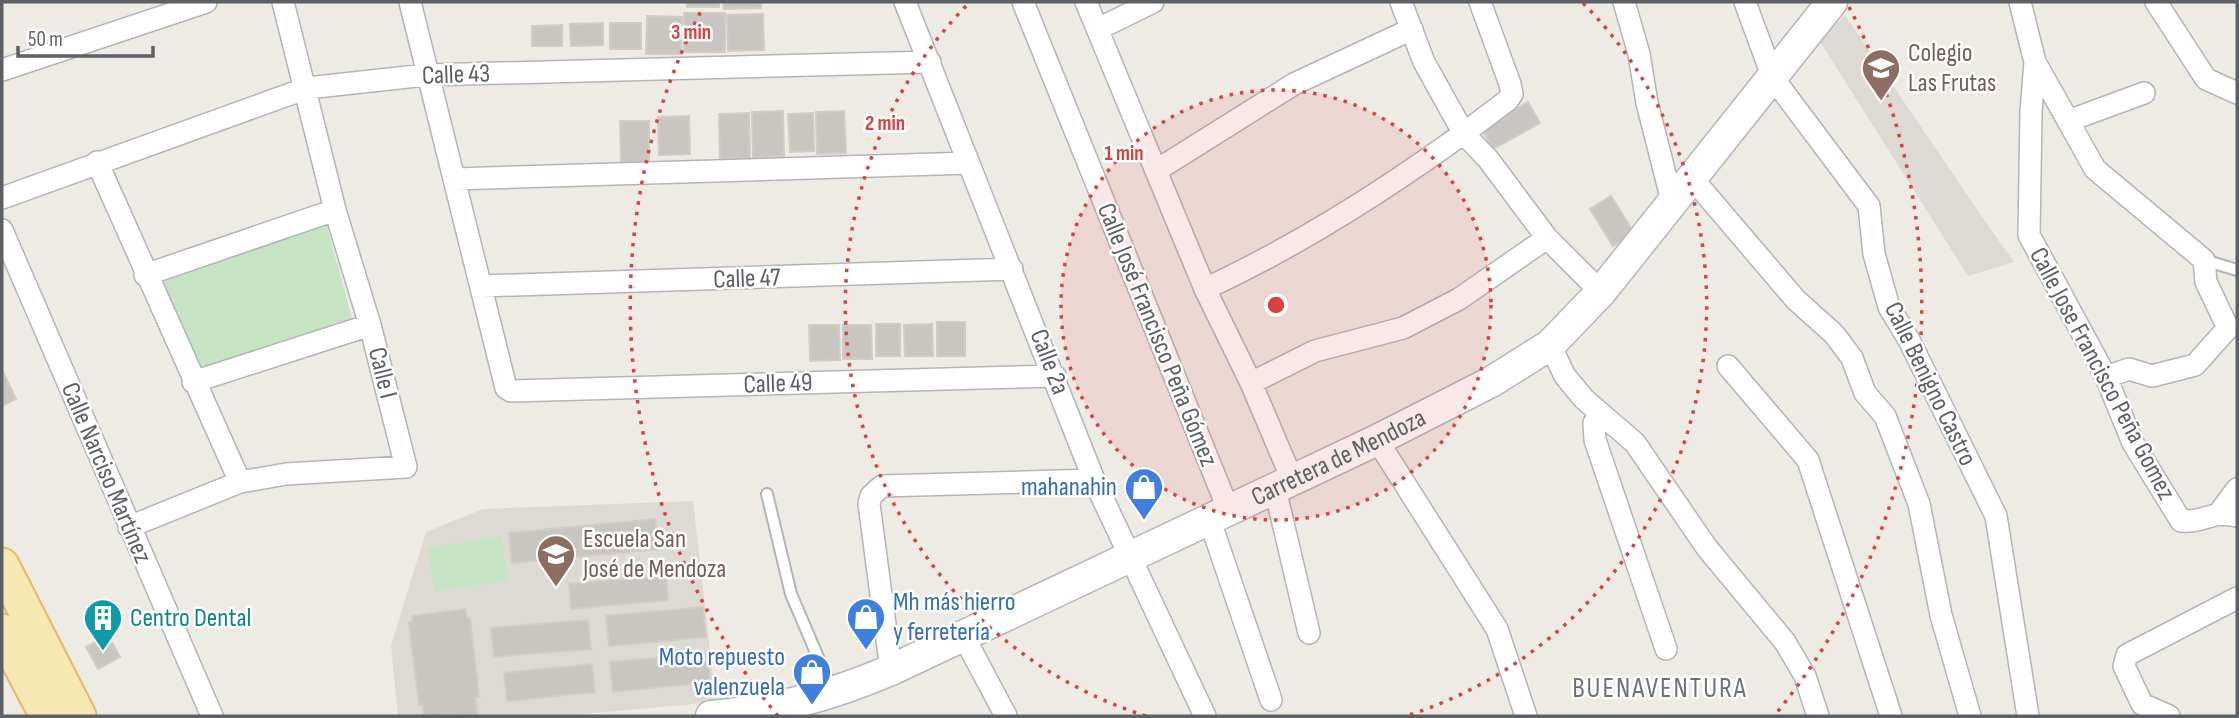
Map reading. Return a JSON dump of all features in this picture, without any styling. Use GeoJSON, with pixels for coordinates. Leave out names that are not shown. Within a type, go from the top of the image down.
{"type":"FeatureCollection","features":[{"type":"Feature","properties":{"kind":"main road"},"geometry":{"type":"LineString","coordinates":[[2,565],[79,716]]}},
{"type":"Feature","properties":{"kind":"main road"},"geometry":{"type":"LineString","coordinates":[[2,631],[47,716]]}},
{"type":"Feature","properties":{"kind":"street"},"geometry":{"type":"LineString","coordinates":[[2,69],[143,11],[206,2]]}},
{"type":"Feature","properties":{"kind":"street","name":"Calle I"},"geometry":{"type":"LineString","coordinates":[[129,527],[240,482],[286,474],[406,467],[370,326],[335,210],[307,88],[283,2]]}},
{"type":"Feature","properties":{"kind":"street"},"geometry":{"type":"LineString","coordinates":[[410,2],[426,75],[481,286]]}},
{"type":"Feature","properties":{"kind":"street","name":"Calle 2a"},"geometry":{"type":"LineString","coordinates":[[905,2],[1094,480],[1205,716]]}},
{"type":"Feature","properties":{"kind":"street","name":"Calle José Francisco Peña Gómez"},"geometry":{"type":"LineString","coordinates":[[1023,2],[1220,516],[1272,700]]}},
{"type":"Feature","properties":{"kind":"street"},"geometry":{"type":"LineString","coordinates":[[1086,2],[1205,289],[1251,383],[1284,484],[1309,633]]}},
{"type":"Feature","properties":{"kind":"street"},"geometry":{"type":"LineString","coordinates":[[1098,29],[1153,2]]}},
{"type":"Feature","properties":{"kind":"street"},"geometry":{"type":"LineString","coordinates":[[1401,2],[1424,62],[1464,134],[1488,159],[1547,238],[1601,292]]}},
{"type":"Feature","properties":{"kind":"street"},"geometry":{"type":"LineString","coordinates":[[1205,289],[1272,258],[1464,134],[1513,94],[1480,2]]}},
{"type":"Feature","properties":{"kind":"street","name":"Calle Benigno Castro"},"geometry":{"type":"LineString","coordinates":[[1745,2],[1773,78],[1869,206],[1874,254],[1889,307],[1909,340],[1996,516],[2024,710]]}},
{"type":"Feature","properties":{"kind":"street","name":"Carretera de Mendoza"},"geometry":{"type":"LineString","coordinates":[[711,716],[798,710],[891,670],[1377,440],[1491,382],[1550,345],[1601,292],[1832,2]]}},
{"type":"Feature","properties":{"kind":"street","name":"Calle Jose Francisco Peña Gomez"},"geometry":{"type":"LineString","coordinates":[[2020,2],[2035,62],[2031,112],[2029,235],[2106,377],[2133,443],[2181,521],[2193,522],[2228,514]]}},
{"type":"Feature","properties":{"kind":"street"},"geometry":{"type":"LineString","coordinates":[[2156,2],[2206,79],[2237,93]]}},
{"type":"Feature","properties":{"kind":"street"},"geometry":{"type":"LineString","coordinates":[[1631,4],[1672,201]]}},
{"type":"Feature","properties":{"kind":"street"},"geometry":{"type":"LineString","coordinates":[[1157,170],[1294,85],[1412,29]]}},
{"type":"Feature","properties":{"kind":"street","name":"Calle 43"},"geometry":{"type":"LineString","coordinates":[[2,198],[307,88],[426,75],[930,62]]}},
{"type":"Feature","properties":{"kind":"street"},"geometry":{"type":"LineString","coordinates":[[2035,62],[2095,169],[2204,260],[2206,282],[2228,328],[2203,359],[2186,368],[2152,376],[2129,369],[2106,377]]}},
{"type":"Feature","properties":{"kind":"street"},"geometry":{"type":"LineString","coordinates":[[2068,121],[2144,93]]}},
{"type":"Feature","properties":{"kind":"street"},"geometry":{"type":"LineString","coordinates":[[97,162],[145,275],[240,482]]}},
{"type":"Feature","properties":{"kind":"street"},"geometry":{"type":"LineString","coordinates":[[455,179],[969,163]]}},
{"type":"Feature","properties":{"kind":"street"},"geometry":{"type":"LineString","coordinates":[[1692,178],[1796,300],[1834,334],[1852,358],[1866,393],[1885,416],[1919,504],[1941,615],[1970,716]]}},
{"type":"Feature","properties":{"kind":"street"},"geometry":{"type":"LineString","coordinates":[[145,275],[335,210]]}},
{"type":"Feature","properties":{"kind":"street","name":"Calle Narciso Martínez"},"geometry":{"type":"LineString","coordinates":[[2,230],[212,716]]}},
{"type":"Feature","properties":{"kind":"street"},"geometry":{"type":"LineString","coordinates":[[1251,383],[1315,351],[1403,328],[1459,299],[1547,238]]}},
{"type":"Feature","properties":{"kind":"street","name":"Calle 47"},"geometry":{"type":"LineString","coordinates":[[481,286],[1012,270]]}},
{"type":"Feature","properties":{"kind":"street","name":"Calle 49"},"geometry":{"type":"LineString","coordinates":[[481,286],[503,384],[511,391],[1055,376]]}},
{"type":"Feature","properties":{"kind":"street"},"geometry":{"type":"LineString","coordinates":[[193,382],[370,326]]}},
{"type":"Feature","properties":{"kind":"street"},"geometry":{"type":"LineString","coordinates":[[1550,345],[1565,376],[1602,415],[1635,443],[1707,548],[1785,642],[1805,676],[1818,716]]}},
{"type":"Feature","properties":{"kind":"street"},"geometry":{"type":"LineString","coordinates":[[1728,366],[1808,460],[1891,716]]}},
{"type":"Feature","properties":{"kind":"street"},"geometry":{"type":"LineString","coordinates":[[1602,415],[1594,424],[1595,440],[1666,649]]}},
{"type":"Feature","properties":{"kind":"street"},"geometry":{"type":"LineString","coordinates":[[1377,440],[1497,629],[1526,716]]}},
{"type":"Feature","properties":{"kind":"street"},"geometry":{"type":"LineString","coordinates":[[891,670],[869,504],[875,491],[882,486],[1094,480]]}},
{"type":"Feature","properties":{"kind":"street"},"geometry":{"type":"LineString","coordinates":[[2228,514],[2237,489]]}},
{"type":"Feature","properties":{"kind":"street"},"geometry":{"type":"LineString","coordinates":[[2169,716],[2142,704],[2124,666],[2127,655],[2237,598]]}},
{"type":"Feature","properties":{"kind":"street"},"geometry":{"type":"LineString","coordinates":[[964,637],[1006,716]]}},
{"type":"Feature","properties":{"kind":"lane"},"geometry":{"type":"LineString","coordinates":[[2204,260],[2237,270]]}},
{"type":"Feature","properties":{"kind":"lane"},"geometry":{"type":"LineString","coordinates":[[767,494],[791,594],[834,694]]}},
{"type":"Feature","properties":{"kind":"shaded area","name":"Colegio Las Frutas"},"geometry":{"type":"Polygon","coordinates":[[[1845,15],[2014,262],[1968,276],[1819,40],[1845,15]]]}},
{"type":"Feature","properties":{"kind":"shaded area","name":"Escuela San José de Mendoza"},"geometry":{"type":"Polygon","coordinates":[[[693,501],[716,702],[560,716],[398,716],[391,645],[426,532],[483,509],[693,501]]]}},
{"type":"Feature","properties":{"kind":"green space"},"geometry":{"type":"Polygon","coordinates":[[[326,223],[352,318],[198,370],[160,278],[326,223]]]}},
{"type":"Feature","properties":{"kind":"green space"},"geometry":{"type":"Polygon","coordinates":[[[501,536],[508,580],[435,592],[427,548],[501,536]]]}},
{"type":"Feature","properties":{"kind":"building"},"geometry":{"type":"Polygon","coordinates":[[[687,2],[719,2],[719,7],[687,7],[687,2]]]}},
{"type":"Feature","properties":{"kind":"building"},"geometry":{"type":"Polygon","coordinates":[[[723,2],[761,2],[761,8],[724,9],[723,2]]]}},
{"type":"Feature","properties":{"kind":"building"},"geometry":{"type":"Polygon","coordinates":[[[684,13],[725,13],[725,52],[684,52],[684,13]]]}},
{"type":"Feature","properties":{"kind":"building"},"geometry":{"type":"Polygon","coordinates":[[[763,14],[764,50],[728,51],[727,15],[763,14]]]}},
{"type":"Feature","properties":{"kind":"building"},"geometry":{"type":"Polygon","coordinates":[[[647,16],[682,17],[681,54],[646,54],[647,16]]]}},
{"type":"Feature","properties":{"kind":"building"},"geometry":{"type":"Polygon","coordinates":[[[603,23],[603,45],[571,46],[570,24],[603,23]]]}},
{"type":"Feature","properties":{"kind":"building"},"geometry":{"type":"Polygon","coordinates":[[[610,23],[641,23],[641,49],[610,49],[610,23]]]}},
{"type":"Feature","properties":{"kind":"building"},"geometry":{"type":"Polygon","coordinates":[[[562,25],[562,46],[532,46],[532,26],[562,25]]]}},
{"type":"Feature","properties":{"kind":"building"},"geometry":{"type":"Polygon","coordinates":[[[1528,102],[1540,123],[1493,149],[1481,128],[1528,102]]]}},
{"type":"Feature","properties":{"kind":"building"},"geometry":{"type":"Polygon","coordinates":[[[783,111],[784,156],[753,157],[752,112],[783,111]]]}},
{"type":"Feature","properties":{"kind":"building"},"geometry":{"type":"Polygon","coordinates":[[[844,111],[846,153],[817,154],[816,112],[844,111]]]}},
{"type":"Feature","properties":{"kind":"building"},"geometry":{"type":"Polygon","coordinates":[[[749,113],[750,158],[720,159],[719,114],[749,113]]]}},
{"type":"Feature","properties":{"kind":"building"},"geometry":{"type":"Polygon","coordinates":[[[813,113],[814,151],[790,152],[788,114],[813,113]]]}},
{"type":"Feature","properties":{"kind":"building"},"geometry":{"type":"Polygon","coordinates":[[[689,116],[690,154],[659,155],[658,117],[689,116]]]}},
{"type":"Feature","properties":{"kind":"building"},"geometry":{"type":"Polygon","coordinates":[[[620,121],[649,121],[649,162],[621,162],[620,121]]]}},
{"type":"Feature","properties":{"kind":"building"},"geometry":{"type":"Polygon","coordinates":[[[1611,196],[1634,233],[1613,246],[1590,209],[1611,196]]]}},
{"type":"Feature","properties":{"kind":"building"},"geometry":{"type":"Polygon","coordinates":[[[937,322],[965,322],[965,356],[937,356],[937,322]]]}},
{"type":"Feature","properties":{"kind":"building"},"geometry":{"type":"Polygon","coordinates":[[[876,324],[900,324],[900,356],[876,356],[876,324]]]}},
{"type":"Feature","properties":{"kind":"building"},"geometry":{"type":"Polygon","coordinates":[[[932,324],[933,356],[905,356],[904,325],[932,324]]]}},
{"type":"Feature","properties":{"kind":"building"},"geometry":{"type":"Polygon","coordinates":[[[809,325],[839,325],[840,360],[810,361],[809,325]]]}},
{"type":"Feature","properties":{"kind":"building"},"geometry":{"type":"Polygon","coordinates":[[[843,325],[871,325],[872,359],[843,359],[843,325]]]}},
{"type":"Feature","properties":{"kind":"building"},"geometry":{"type":"Polygon","coordinates":[[[2,370],[16,399],[2,406],[2,370]]]}},
{"type":"Feature","properties":{"kind":"building"},"geometry":{"type":"Polygon","coordinates":[[[655,519],[658,549],[512,563],[509,533],[655,519]]]}},
{"type":"Feature","properties":{"kind":"building"},"geometry":{"type":"Polygon","coordinates":[[[666,575],[668,600],[571,609],[569,584],[666,575]]]}},
{"type":"Feature","properties":{"kind":"building"},"geometry":{"type":"Polygon","coordinates":[[[703,607],[706,637],[609,646],[606,616],[703,607]]]}},
{"type":"Feature","properties":{"kind":"building"},"geometry":{"type":"Polygon","coordinates":[[[465,609],[467,618],[470,618],[479,696],[475,697],[477,714],[424,716],[423,704],[419,705],[409,622],[413,622],[412,616],[465,609]]]}},
{"type":"Feature","properties":{"kind":"building"},"geometry":{"type":"Polygon","coordinates":[[[588,620],[591,649],[494,657],[491,628],[588,620]]]}},
{"type":"Feature","properties":{"kind":"building","name":"Centro Dental"},"geometry":{"type":"Polygon","coordinates":[[[108,635],[120,657],[98,669],[86,647],[108,635]]]}},
{"type":"Feature","properties":{"kind":"building"},"geometry":{"type":"Polygon","coordinates":[[[707,653],[710,682],[613,692],[610,662],[707,653]]]}},
{"type":"Feature","properties":{"kind":"building"},"geometry":{"type":"Polygon","coordinates":[[[592,664],[595,692],[507,701],[504,673],[592,664]]]}},
{"type":"Feature","properties":{"kind":"place","name":"Colegio Las Frutas"},"geometry":{"type":"Point","coordinates":[1881,102]}},
{"type":"Feature","properties":{"kind":"place","name":"mahanahin"},"geometry":{"type":"Point","coordinates":[1144,521]}},
{"type":"Feature","properties":{"kind":"place","name":"Escuela San José de Mendoza"},"geometry":{"type":"Point","coordinates":[556,588]}},
{"type":"Feature","properties":{"kind":"place","name":"Mh más hierro y ferretería"},"geometry":{"type":"Point","coordinates":[866,651]}},
{"type":"Feature","properties":{"kind":"place","name":"Centro Dental"},"geometry":{"type":"Point","coordinates":[103,652]}},
{"type":"Feature","properties":{"kind":"place","name":"Moto repuesto valenzuela"},"geometry":{"type":"Point","coordinates":[812,706]}},
{"type":"Feature","properties":{"kind":"district","name":"BUENAVENTURA"},"geometry":{"type":"Point","coordinates":[1660,688]}}]}
